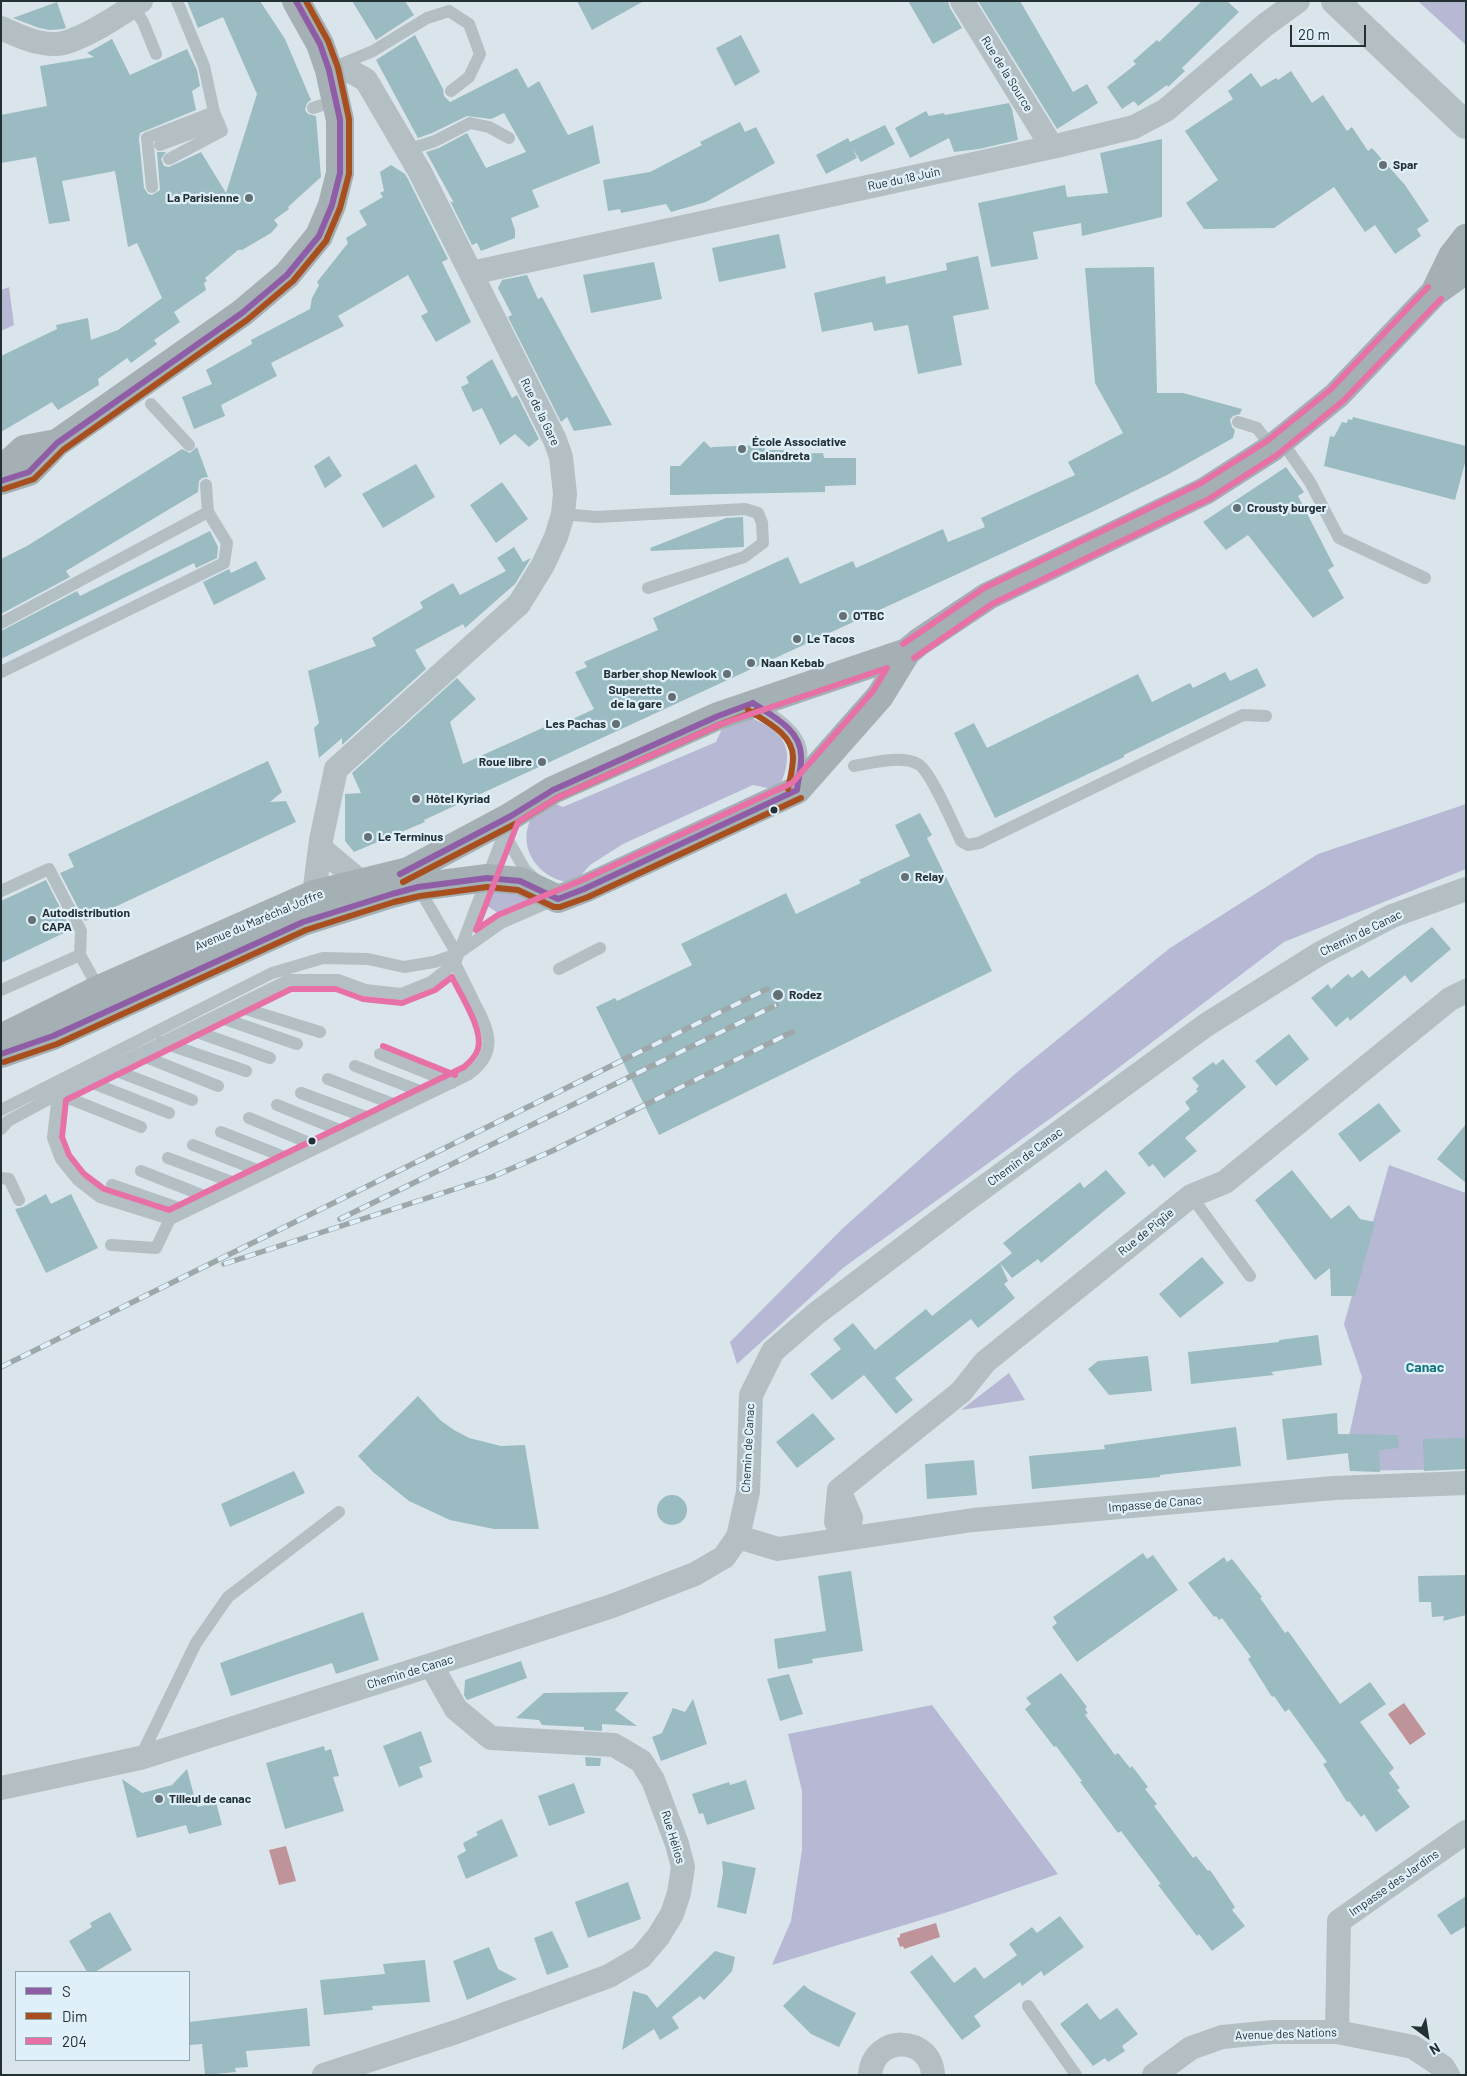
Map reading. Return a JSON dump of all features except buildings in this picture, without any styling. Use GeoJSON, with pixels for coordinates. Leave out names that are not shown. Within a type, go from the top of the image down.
{"type":"FeatureCollection","features":[{"type":"Feature","properties":{"kind":"main road"},"geometry":{"type":"LineString","coordinates":[[1,481],[29,472],[57,443],[234,319],[287,275],[319,236],[332,204],[340,173],[340,120],[324,104],[329,70],[320,44],[296,1]]}},
{"type":"Feature","properties":{"kind":"main road","name":"Avenue du Maréchal Joffre"},"geometry":{"type":"LineString","coordinates":[[1434,292],[1452,256],[1466,238]]}},
{"type":"Feature","properties":{"kind":"main road","name":"Avenue du Maréchal Joffre"},"geometry":{"type":"LineString","coordinates":[[1,1054],[53,1036],[303,922],[418,887],[487,878],[520,881],[558,898],[584,889],[797,790],[880,696],[907,652],[919,642],[988,596],[1205,491],[1277,444],[1337,395],[1434,292],[1466,270]]}},
{"type":"Feature","properties":{"kind":"main road"},"geometry":{"type":"LineString","coordinates":[[1,470],[24,449],[57,443]]}},
{"type":"Feature","properties":{"kind":"main road","name":"Avenue du Maréchal Joffre"},"geometry":{"type":"LineString","coordinates":[[1,1038],[99,989],[314,894],[408,872],[508,824],[553,790],[718,716],[907,652]]}},
{"type":"Feature","properties":{"kind":"street","name":"Rue de la Source"},"geometry":{"type":"LineString","coordinates":[[962,1],[1052,147]]}},
{"type":"Feature","properties":{"kind":"street","name":"Rue du 18 Juin"},"geometry":{"type":"LineString","coordinates":[[471,272],[1052,147],[1134,127],[1166,110],[1264,25],[1298,1]]}},
{"type":"Feature","properties":{"kind":"street"},"geometry":{"type":"LineString","coordinates":[[1335,1],[1466,125]]}},
{"type":"Feature","properties":{"kind":"street"},"geometry":{"type":"LineString","coordinates":[[1,28],[33,41],[58,44],[83,35],[137,4]]}},
{"type":"Feature","properties":{"kind":"street","name":"Rue de la Gare"},"geometry":{"type":"LineString","coordinates":[[314,894],[320,848],[336,769],[519,604],[543,565],[556,537],[563,514],[565,494],[562,463],[555,440],[408,150],[366,80],[350,72],[329,70]]}},
{"type":"Feature","properties":{"kind":"street"},"geometry":{"type":"LineString","coordinates":[[320,848],[361,882]]}},
{"type":"Feature","properties":{"kind":"street","name":"Chemin de Canac"},"geometry":{"type":"LineString","coordinates":[[1,1788],[140,1758],[612,1606],[695,1574],[724,1557],[738,1537],[748,1492],[751,1396],[773,1351],[817,1313],[1206,1025],[1319,954],[1392,916],[1465,890]]}},
{"type":"Feature","properties":{"kind":"street","name":"Rue de Pigüe"},"geometry":{"type":"LineString","coordinates":[[846,1538],[851,1518],[839,1490],[961,1392],[985,1362],[1191,1196],[1225,1182],[1450,999],[1466,991]]}},
{"type":"Feature","properties":{"kind":"street","name":"Impasse de Canac"},"geometry":{"type":"LineString","coordinates":[[846,1538],[972,1520],[1334,1488],[1466,1483]]}},
{"type":"Feature","properties":{"kind":"street"},"geometry":{"type":"LineString","coordinates":[[738,1537],[778,1549],[846,1538]]}},
{"type":"Feature","properties":{"kind":"street","name":"Rue Hélios"},"geometry":{"type":"LineString","coordinates":[[324,2075],[456,2032],[609,1976],[638,1960],[658,1937],[672,1914],[679,1893],[683,1867],[673,1831],[656,1789],[641,1761],[614,1745],[490,1738],[456,1709],[431,1665]]}},
{"type":"Feature","properties":{"kind":"street","name":"Impasse des Jardins"},"geometry":{"type":"LineString","coordinates":[[1338,2032],[1340,1921],[1466,1832]]}},
{"type":"Feature","properties":{"kind":"street","name":"Avenue des Nations"},"geometry":{"type":"LineString","coordinates":[[1154,2075],[1191,2048],[1222,2036],[1273,2032],[1338,2032],[1413,2047],[1442,2067],[1448,2075]]}},
{"type":"Feature","properties":{"kind":"street"},"geometry":{"type":"LineString","coordinates":[[870,2075],[870,2067],[875,2057],[883,2049],[893,2045],[904,2044],[915,2046],[924,2053],[930,2062],[933,2075]]}},
{"type":"Feature","properties":{"kind":"lane"},"geometry":{"type":"LineString","coordinates":[[169,159],[222,131],[216,118],[204,66],[177,1]]}},
{"type":"Feature","properties":{"kind":"lane"},"geometry":{"type":"LineString","coordinates":[[137,4],[156,54]]}},
{"type":"Feature","properties":{"kind":"lane"},"geometry":{"type":"LineString","coordinates":[[329,70],[372,51],[427,18],[449,11],[469,24],[480,54],[469,77],[451,91]]}},
{"type":"Feature","properties":{"kind":"lane"},"geometry":{"type":"LineString","coordinates":[[160,145],[216,118]]}},
{"type":"Feature","properties":{"kind":"lane"},"geometry":{"type":"LineString","coordinates":[[152,187],[147,138],[216,118]]}},
{"type":"Feature","properties":{"kind":"lane"},"geometry":{"type":"LineString","coordinates":[[408,150],[435,141],[470,124],[489,127],[508,138]]}},
{"type":"Feature","properties":{"kind":"lane"},"geometry":{"type":"LineString","coordinates":[[151,404],[189,445]]}},
{"type":"Feature","properties":{"kind":"lane"},"geometry":{"type":"LineString","coordinates":[[1238,422],[1257,428],[1277,444],[1310,482],[1339,538],[1425,578]]}},
{"type":"Feature","properties":{"kind":"lane"},"geometry":{"type":"LineString","coordinates":[[1,672],[224,563],[227,543],[208,512],[206,485]]}},
{"type":"Feature","properties":{"kind":"lane"},"geometry":{"type":"LineString","coordinates":[[563,514],[596,517],[745,509],[758,513],[762,523],[763,543],[744,557],[648,588]]}},
{"type":"Feature","properties":{"kind":"lane"},"geometry":{"type":"LineString","coordinates":[[1,622],[208,512]]}},
{"type":"Feature","properties":{"kind":"lane"},"geometry":{"type":"LineString","coordinates":[[753,703],[785,725],[795,736],[801,751],[797,790]]}},
{"type":"Feature","properties":{"kind":"lane"},"geometry":{"type":"LineString","coordinates":[[854,766],[895,759],[919,764],[928,775],[961,841],[968,845],[979,843],[1243,715],[1266,716]]}},
{"type":"Feature","properties":{"kind":"lane"},"geometry":{"type":"LineString","coordinates":[[456,958],[508,824]]}},
{"type":"Feature","properties":{"kind":"lane"},"geometry":{"type":"LineString","coordinates":[[1,1129],[8,1122],[85,1080],[289,980],[338,980],[365,990],[400,994],[431,982],[456,958],[501,923],[558,898],[525,870],[508,824]]}},
{"type":"Feature","properties":{"kind":"lane"},"geometry":{"type":"LineString","coordinates":[[1,891],[49,869],[81,931],[80,955],[99,989]]}},
{"type":"Feature","properties":{"kind":"lane"},"geometry":{"type":"LineString","coordinates":[[58,1094],[53,1138],[61,1159],[78,1180],[100,1197],[170,1218],[469,1074],[480,1066],[486,1056],[489,1044],[482,1017],[456,958],[418,887]]}},
{"type":"Feature","properties":{"kind":"lane"},"geometry":{"type":"LineString","coordinates":[[559,969],[600,948]]}},
{"type":"Feature","properties":{"kind":"lane"},"geometry":{"type":"LineString","coordinates":[[1,990],[80,955]]}},
{"type":"Feature","properties":{"kind":"lane"},"geometry":{"type":"LineString","coordinates":[[1,1110],[272,973],[323,958],[368,959],[404,967],[456,958]]}},
{"type":"Feature","properties":{"kind":"lane"},"geometry":{"type":"LineString","coordinates":[[236,1006],[320,1032]]}},
{"type":"Feature","properties":{"kind":"lane"},"geometry":{"type":"LineString","coordinates":[[216,1016],[297,1044]]}},
{"type":"Feature","properties":{"kind":"lane"},"geometry":{"type":"LineString","coordinates":[[189,1029],[270,1058]]}},
{"type":"Feature","properties":{"kind":"lane"},"geometry":{"type":"LineString","coordinates":[[161,1042],[246,1071]]}},
{"type":"Feature","properties":{"kind":"lane"},"geometry":{"type":"LineString","coordinates":[[138,1054],[218,1086]]}},
{"type":"Feature","properties":{"kind":"lane"},"geometry":{"type":"LineString","coordinates":[[380,1054],[452,1083]]}},
{"type":"Feature","properties":{"kind":"lane"},"geometry":{"type":"LineString","coordinates":[[355,1066],[428,1094]]}},
{"type":"Feature","properties":{"kind":"lane"},"geometry":{"type":"LineString","coordinates":[[109,1068],[192,1100]]}},
{"type":"Feature","properties":{"kind":"lane"},"geometry":{"type":"LineString","coordinates":[[85,1080],[169,1113]]}},
{"type":"Feature","properties":{"kind":"lane"},"geometry":{"type":"LineString","coordinates":[[328,1080],[401,1107]]}},
{"type":"Feature","properties":{"kind":"lane"},"geometry":{"type":"LineString","coordinates":[[301,1093],[374,1120]]}},
{"type":"Feature","properties":{"kind":"lane"},"geometry":{"type":"LineString","coordinates":[[58,1094],[141,1128]]}},
{"type":"Feature","properties":{"kind":"lane"},"geometry":{"type":"LineString","coordinates":[[277,1105],[347,1133]]}},
{"type":"Feature","properties":{"kind":"lane"},"geometry":{"type":"LineString","coordinates":[[248,1118],[319,1147]]}},
{"type":"Feature","properties":{"kind":"lane"},"geometry":{"type":"LineString","coordinates":[[220,1132],[292,1160]]}},
{"type":"Feature","properties":{"kind":"lane"},"geometry":{"type":"LineString","coordinates":[[193,1145],[265,1173]]}},
{"type":"Feature","properties":{"kind":"lane"},"geometry":{"type":"LineString","coordinates":[[168,1158],[240,1185]]}},
{"type":"Feature","properties":{"kind":"lane"},"geometry":{"type":"LineString","coordinates":[[141,1171],[212,1199]]}},
{"type":"Feature","properties":{"kind":"lane"},"geometry":{"type":"LineString","coordinates":[[1,1178],[9,1179],[19,1200]]}},
{"type":"Feature","properties":{"kind":"lane"},"geometry":{"type":"LineString","coordinates":[[112,1185],[186,1211]]}},
{"type":"Feature","properties":{"kind":"lane"},"geometry":{"type":"LineString","coordinates":[[1191,1196],[1250,1276]]}},
{"type":"Feature","properties":{"kind":"lane"},"geometry":{"type":"LineString","coordinates":[[111,1245],[156,1248],[170,1218]]}},
{"type":"Feature","properties":{"kind":"lane"},"geometry":{"type":"LineString","coordinates":[[140,1758],[196,1642],[228,1597],[339,1512]]}},
{"type":"Feature","properties":{"kind":"lane"},"geometry":{"type":"LineString","coordinates":[[1028,2006],[1076,2075]]}},
{"type":"Feature","properties":{"kind":"shaded area"},"geometry":{"type":"Polygon","coordinates":[[[1418,1],[1466,1],[1466,45],[1418,1]]]}},
{"type":"Feature","properties":{"kind":"shaded area"},"geometry":{"type":"Polygon","coordinates":[[[9,287],[14,325],[1,331],[1,290],[9,287]]]}},
{"type":"Feature","properties":{"kind":"shaded area"},"geometry":{"type":"Polygon","coordinates":[[[751,718],[773,730],[785,744],[787,763],[780,786],[772,789],[753,785],[623,844],[590,865],[574,883],[561,881],[550,876],[540,869],[533,860],[526,838],[528,825],[534,813],[549,801],[563,807],[716,742],[724,724],[751,718]]]}},
{"type":"Feature","properties":{"kind":"shaded area"},"geometry":{"type":"Polygon","coordinates":[[[1466,804],[1466,869],[1284,942],[1080,1097],[843,1268],[737,1364],[730,1342],[842,1229],[1015,1074],[1170,948],[1318,854],[1466,804]]]}},
{"type":"Feature","properties":{"kind":"shaded area"},"geometry":{"type":"Polygon","coordinates":[[[489,890],[536,897],[498,913],[484,904],[489,890]]]}},
{"type":"Feature","properties":{"kind":"shaded area"},"geometry":{"type":"Polygon","coordinates":[[[1389,1165],[1466,1193],[1466,1469],[1350,1471],[1347,1445],[1362,1377],[1344,1324],[1389,1165]]]}},
{"type":"Feature","properties":{"kind":"shaded area"},"geometry":{"type":"Polygon","coordinates":[[[1009,1373],[1025,1400],[961,1410],[1009,1373]]]}},
{"type":"Feature","properties":{"kind":"shaded area"},"geometry":{"type":"Polygon","coordinates":[[[1404,1703],[1426,1734],[1410,1745],[1388,1714],[1404,1703]]]}},
{"type":"Feature","properties":{"kind":"shaded area"},"geometry":{"type":"Polygon","coordinates":[[[932,1705],[1058,1874],[951,1911],[772,1965],[791,1921],[802,1850],[802,1791],[788,1734],[932,1705]]]}},
{"type":"Feature","properties":{"kind":"shaded area"},"geometry":{"type":"Polygon","coordinates":[[[286,1846],[296,1881],[279,1885],[269,1850],[286,1846]]]}},
{"type":"Feature","properties":{"kind":"shaded area"},"geometry":{"type":"Polygon","coordinates":[[[936,1923],[940,1937],[904,1949],[903,1946],[900,1947],[897,1938],[900,1937],[900,1934],[936,1923]]]}},
{"type":"Feature","properties":{"kind":"railway"},"geometry":{"type":"LineString","coordinates":[[1,1367],[767,989]]}},
{"type":"Feature","properties":{"kind":"railway"},"geometry":{"type":"LineString","coordinates":[[340,1219],[776,1005]]}},
{"type":"Feature","properties":{"kind":"railway"},"geometry":{"type":"LineString","coordinates":[[224,1264],[492,1177],[552,1151],[792,1032]]}},
{"type":"Feature","properties":{"kind":"transit line","name":"S"},"geometry":{"type":"LineString","coordinates":[[1,481],[29,472],[57,443],[242,313],[287,275],[319,236],[332,205],[340,173],[340,120],[329,70],[320,44],[296,1]]}},
{"type":"Feature","properties":{"kind":"transit line","name":"Dim"},"geometry":{"type":"LineString","coordinates":[[4,489],[34,479],[63,450],[247,320],[293,281],[326,241],[340,208],[349,174],[349,119],[338,68],[328,41],[306,1]]}},
{"type":"Feature","properties":{"kind":"transit line","name":"204"},"geometry":{"type":"LineString","coordinates":[[903,644],[984,588],[1201,483],[1267,441],[1331,389],[1428,287]]}},
{"type":"Feature","properties":{"kind":"transit line","name":"204"},"geometry":{"type":"LineString","coordinates":[[1277,455],[1343,401],[1441,299]]}},
{"type":"Feature","properties":{"kind":"transit line","name":"204"},"geometry":{"type":"LineString","coordinates":[[914,658],[992,604],[1209,499],[1277,455]]}},
{"type":"Feature","properties":{"kind":"transit line","name":"204"},"geometry":{"type":"LineString","coordinates":[[887,668],[873,691],[792,783],[580,881],[498,915],[476,930],[518,822],[557,798],[721,724],[887,668]]}},
{"type":"Feature","properties":{"kind":"transit line","name":"S"},"geometry":{"type":"LineString","coordinates":[[753,703],[784,724],[796,738],[801,755],[797,790]]}},
{"type":"Feature","properties":{"kind":"transit line","name":"S"},"geometry":{"type":"LineString","coordinates":[[400,874],[511,816],[553,790],[718,716],[753,703]]}},
{"type":"Feature","properties":{"kind":"transit line","name":"Dim"},"geometry":{"type":"LineString","coordinates":[[748,710],[777,729],[792,749],[792,769],[788,789]]}},
{"type":"Feature","properties":{"kind":"transit line","name":"Dim"},"geometry":{"type":"LineString","coordinates":[[403,882],[515,824],[557,798],[721,724],[756,711]]}},
{"type":"Feature","properties":{"kind":"transit line","name":"S"},"geometry":{"type":"LineString","coordinates":[[1,1054],[53,1036],[303,922],[418,887],[487,878],[520,881],[558,899],[584,889],[797,790]]}},
{"type":"Feature","properties":{"kind":"transit line","name":"Dim"},"geometry":{"type":"LineString","coordinates":[[4,1062],[57,1044],[306,930],[394,902],[420,896],[487,887],[518,890],[554,907],[560,907],[588,897],[801,798]]}},
{"type":"Feature","properties":{"kind":"transit line","name":"204"},"geometry":{"type":"LineString","coordinates":[[452,977],[475,1022],[478,1032],[478,1049],[471,1061],[464,1067],[169,1210],[104,1189],[84,1174],[69,1155],[62,1137],[66,1100],[291,989],[336,989],[363,999],[402,1003],[435,990],[452,977]]}},
{"type":"Feature","properties":{"kind":"transit line","name":"204"},"geometry":{"type":"LineString","coordinates":[[383,1046],[455,1075]]}},
{"type":"Feature","properties":{"kind":"place","name":"Spar"},"geometry":{"type":"Point","coordinates":[1383,165]}},
{"type":"Feature","properties":{"kind":"place","name":"La Parisienne"},"geometry":{"type":"Point","coordinates":[249,198]}},
{"type":"Feature","properties":{"kind":"place","name":"École Associative Calandreta"},"geometry":{"type":"Point","coordinates":[742,449]}},
{"type":"Feature","properties":{"kind":"place","name":"Crousty burger"},"geometry":{"type":"Point","coordinates":[1237,508]}},
{"type":"Feature","properties":{"kind":"place","name":"O'TBC"},"geometry":{"type":"Point","coordinates":[843,616]}},
{"type":"Feature","properties":{"kind":"place","name":"Le Tacos"},"geometry":{"type":"Point","coordinates":[797,639]}},
{"type":"Feature","properties":{"kind":"place","name":"Naan Kebab"},"geometry":{"type":"Point","coordinates":[751,663]}},
{"type":"Feature","properties":{"kind":"place","name":"Barber shop Newlook"},"geometry":{"type":"Point","coordinates":[727,674]}},
{"type":"Feature","properties":{"kind":"place","name":"Superette de la gare"},"geometry":{"type":"Point","coordinates":[672,697]}},
{"type":"Feature","properties":{"kind":"place","name":"Les Pachas"},"geometry":{"type":"Point","coordinates":[616,724]}},
{"type":"Feature","properties":{"kind":"place","name":"Roue libre"},"geometry":{"type":"Point","coordinates":[542,762]}},
{"type":"Feature","properties":{"kind":"place","name":"Hôtel Kyriad"},"geometry":{"type":"Point","coordinates":[416,799]}},
{"type":"Feature","properties":{"kind":"place","name":"Le Terminus"},"geometry":{"type":"Point","coordinates":[368,837]}},
{"type":"Feature","properties":{"kind":"place","name":"Relay"},"geometry":{"type":"Point","coordinates":[905,877]}},
{"type":"Feature","properties":{"kind":"place","name":"Autodistribution CAPA"},"geometry":{"type":"Point","coordinates":[32,920]}},
{"type":"Feature","properties":{"kind":"place","name":"Rodez"},"geometry":{"type":"Point","coordinates":[778,995]}},
{"type":"Feature","properties":{"kind":"place","name":"Tilleul de canac"},"geometry":{"type":"Point","coordinates":[159,1799]}},
{"type":"Feature","properties":{"kind":"district","name":"Canac"},"geometry":{"type":"Point","coordinates":[1425,1367]}}]}
